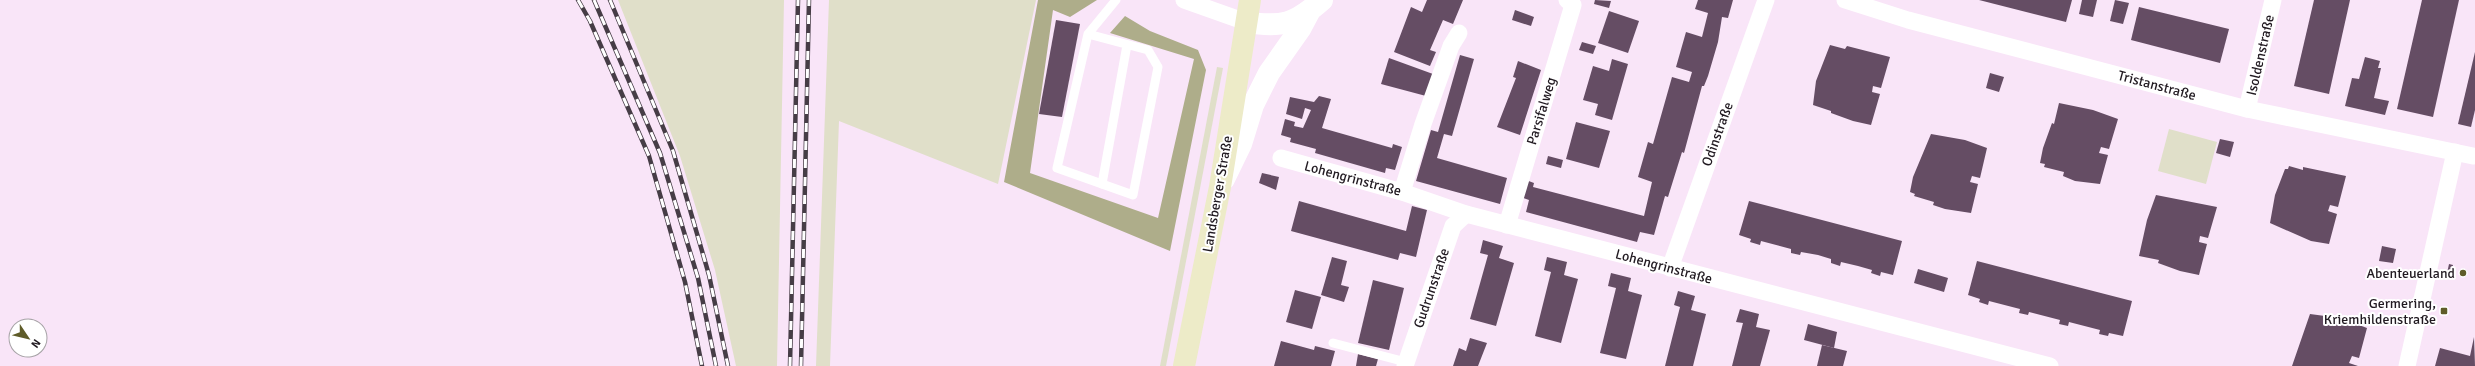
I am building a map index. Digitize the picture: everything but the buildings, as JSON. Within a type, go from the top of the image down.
[{"type":"main road","name":"Landsberger Straße","points":[[1184,366],[1220,187],[1250,0]]},
{"type":"street","points":[[1184,0],[1246,22],[1278,26],[1295,21],[1316,6]]},
{"type":"street","name":"Parsifalweg","points":[[1507,224],[1573,5],[1566,0]]},
{"type":"street","name":"Odinstraße","points":[[1670,268],[1766,0]]},
{"type":"street","name":"Tristanstraße","points":[[1845,0],[1908,20],[2247,109],[2456,152],[2474,150]]},
{"type":"street","name":"Isoldenstraße","points":[[2247,109],[2273,0]]},
{"type":"street","points":[[1220,187],[1241,144],[1253,105],[1269,73],[1316,6]]},
{"type":"street","points":[[1402,192],[1423,124],[1451,46],[1459,33]]},
{"type":"street","points":[[2406,366],[2456,152]]},
{"type":"street","name":"Lohengrinstraße","points":[[1281,158],[1402,192],[1466,214],[2050,366]]},
{"type":"street","name":"Gudrunstraße","points":[[1405,364],[1453,226],[1466,214]]},
{"type":"lane","points":[[1088,34],[1148,50],[1158,66],[1133,195],[1057,168],[1088,34],[1116,0]]},
{"type":"lane","points":[[1102,184],[1127,45]]},
{"type":"lane","points":[[1333,343],[1405,364]]},
{"type":"green space","points":[[618,0],[784,0],[777,366],[736,366],[715,270],[680,156]]},
{"type":"green space","points":[[829,0],[1036,0],[998,184],[839,121],[830,366],[816,366]]},
{"type":"green space","points":[[1038,0],[1097,0],[1070,17],[1053,10],[1030,173],[1158,218],[1194,59],[1110,33],[1125,16],[1150,31],[1198,50],[1206,70],[1170,251],[1004,182]]},
{"type":"green space","points":[[1217,67],[1223,68],[1166,366],[1160,366]]},
{"type":"green space","points":[[2169,129],[2217,142],[2206,184],[2158,171]]},
{"type":"railway","points":[[578,0],[590,21],[649,156],[685,282],[702,366]]},
{"type":"railway","points":[[594,0],[660,153],[698,278],[716,366]]},
{"type":"railway","points":[[610,0],[673,151],[709,275],[728,366]]},
{"type":"railway","points":[[790,366],[798,0]]},
{"type":"railway","points":[[801,366],[809,0]]},
{"type":"place","name":"Abenteuerland","points":[[2463,273]]},
{"type":"place","name":"Germering, Kriemhildenstraße","points":[[2444,311]]}]
